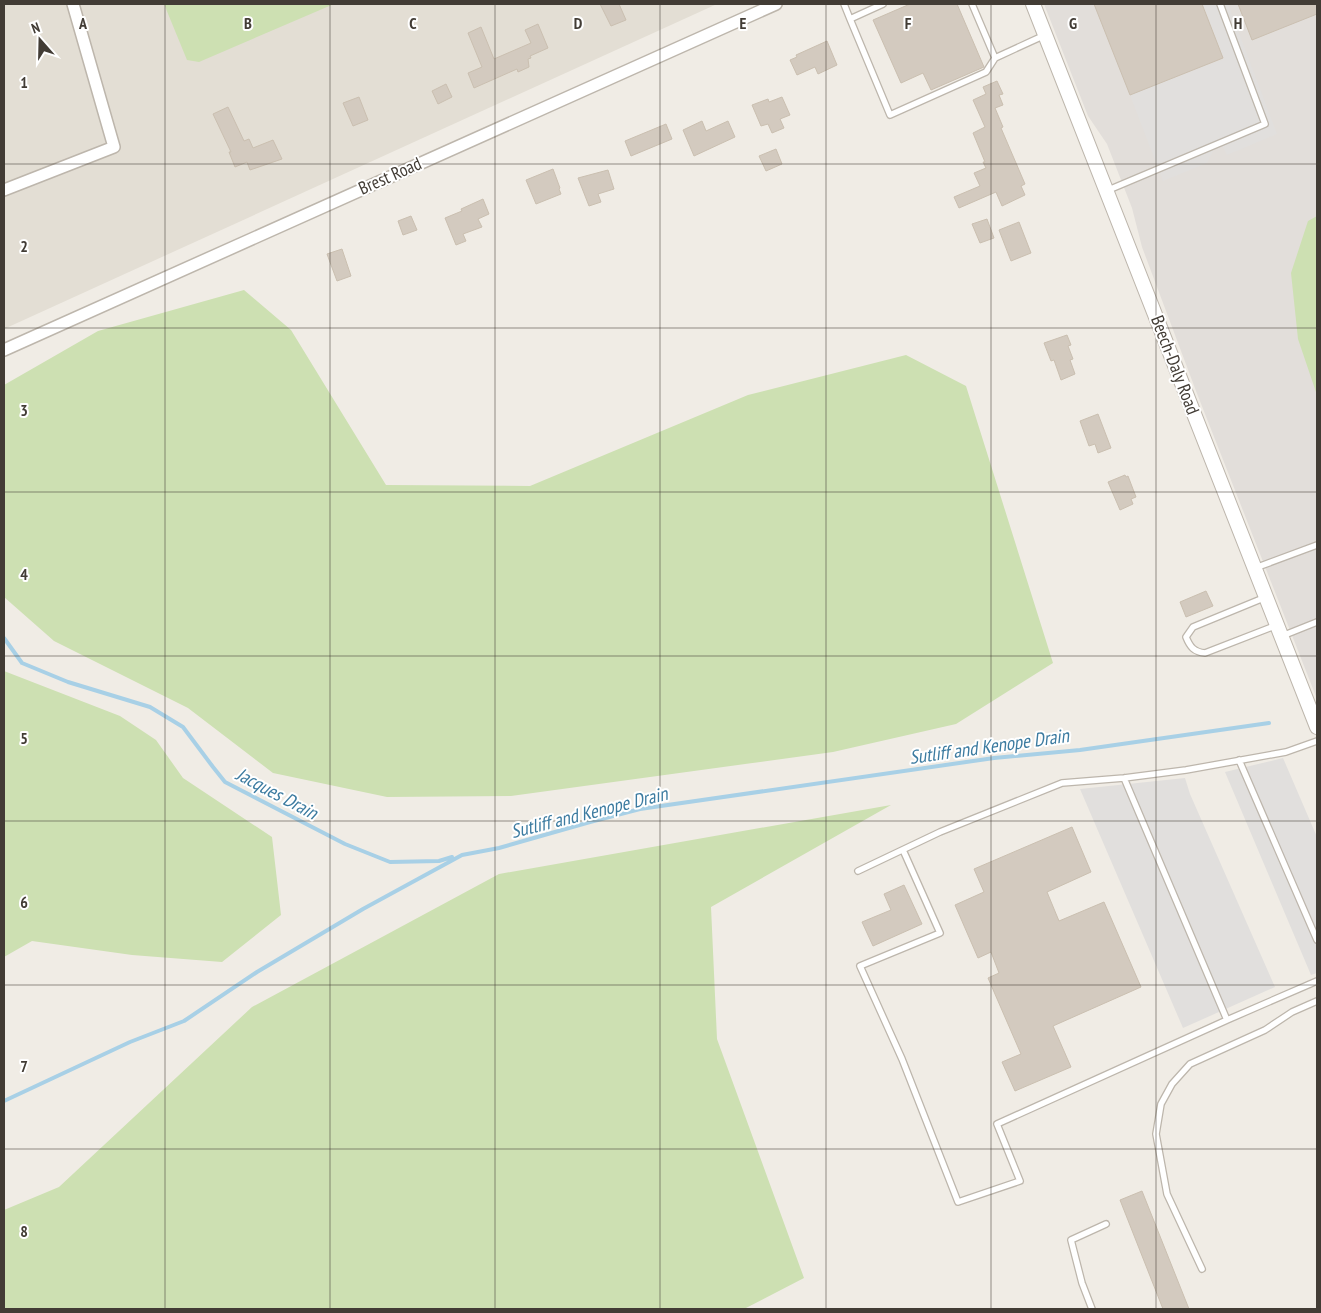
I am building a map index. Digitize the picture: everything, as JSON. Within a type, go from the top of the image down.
[{"type":"street","points":[[4,190],[114,147],[73,4]]},
{"type":"street","name":"Brest Road","points":[[4,350],[776,4]]},
{"type":"street","name":"Beech-Daly Road","points":[[1033,4],[1317,727]]},
{"type":"lane","points":[[844,4],[890,115],[986,72],[995,58],[1045,35]]},
{"type":"lane","points":[[850,19],[883,4]]},
{"type":"lane","points":[[972,4],[995,58]]},
{"type":"lane","points":[[1106,191],[1265,124],[1220,4]]},
{"type":"lane","points":[[1255,568],[1317,545]]},
{"type":"lane","points":[[1266,598],[1193,627],[1186,637],[1189,646],[1198,652],[1204,652],[1317,622]]},
{"type":"lane","points":[[858,872],[940,832],[1062,783],[1124,778],[1239,760],[1286,752],[1317,741]]},
{"type":"lane","points":[[1239,760],[1317,940]]},
{"type":"lane","points":[[1124,778],[1227,1020]]},
{"type":"lane","points":[[903,850],[940,933],[860,966],[902,1059],[958,1202],[1020,1181],[997,1124],[1317,981]]},
{"type":"lane","points":[[1202,1269],[1167,1194],[1156,1134],[1161,1104],[1172,1084],[1190,1064],[1265,1030],[1292,1012],[1317,1001]]},
{"type":"lane","points":[[1092,1309],[1082,1283],[1071,1240],[1106,1224]]},
{"type":"shaded area","points":[[4,4],[717,4],[4,329]]},
{"type":"shaded area","points":[[1044,4],[1317,4],[1317,699],[1196,391],[1142,247],[1132,208],[1107,144],[1088,116]]},
{"type":"shaded area","points":[[1203,4],[1228,4],[1277,134],[1227,155],[1223,147],[1219,145],[1215,147],[1207,163],[1163,181],[1130,95],[1224,59]]},
{"type":"shaded area","points":[[1283,758],[1317,837],[1317,973],[1311,975],[1225,772]]},
{"type":"shaded area","points":[[1185,778],[1190,794],[1275,987],[1183,1028],[1080,789]]},
{"type":"green space","points":[[164,4],[334,4],[199,62],[187,60]]},
{"type":"green space","points":[[1317,216],[1317,395],[1298,339],[1291,273],[1308,221]]},
{"type":"green space","points":[[244,290],[291,330],[386,485],[530,486],[748,395],[906,355],[966,386],[1053,663],[956,724],[833,752],[511,796],[387,797],[273,773],[188,708],[54,641],[4,597],[4,385],[98,331]]},
{"type":"green space","points":[[4,671],[120,716],[156,740],[183,778],[272,837],[281,915],[222,962],[132,955],[32,941],[4,957]]},
{"type":"green space","points":[[891,805],[711,907],[717,1039],[804,1278],[744,1309],[4,1309],[4,1210],[59,1187],[252,1007],[499,874]]},
{"type":"building","points":[[600,4],[619,4],[626,20],[611,26]]},
{"type":"building","points":[[910,4],[957,4],[984,67],[931,90],[923,73],[901,83],[873,20]]},
{"type":"building","points":[[1094,4],[1202,4],[1223,58],[1130,95]]},
{"type":"building","points":[[1238,4],[1317,4],[1317,14],[1252,40]]},
{"type":"building","points":[[538,24],[548,48],[530,56],[531,58],[528,59],[529,67],[518,72],[517,69],[474,88],[468,73],[482,67],[468,33],[481,27],[494,59],[531,43],[525,30]]},
{"type":"building","points":[[827,41],[837,65],[818,74],[815,67],[797,75],[790,60],[797,57],[796,55]]},
{"type":"building","points":[[997,81],[1003,94],[999,95],[1003,105],[995,108],[1003,127],[1001,128],[1025,184],[1021,186],[1025,195],[1002,206],[996,192],[959,208],[954,197],[980,186],[974,173],[986,168],[973,133],[985,127],[973,100],[986,94],[983,87]]},
{"type":"building","points":[[446,84],[452,97],[438,104],[432,91]]},
{"type":"building","points":[[359,97],[368,120],[353,126],[343,103]]},
{"type":"building","points":[[782,97],[790,115],[780,119],[784,128],[772,133],[768,124],[761,126],[752,105],[768,99],[769,102]]},
{"type":"building","points":[[228,107],[244,141],[249,139],[253,148],[273,140],[282,159],[250,170],[247,162],[235,167],[229,152],[231,152],[213,114]]},
{"type":"building","points":[[702,121],[706,131],[728,121],[735,137],[694,156],[683,130]]},
{"type":"building","points":[[666,124],[672,139],[631,156],[625,141]]},
{"type":"building","points":[[776,149],[782,164],[766,171],[759,156]]},
{"type":"building","points":[[553,169],[561,194],[536,204],[526,180]]},
{"type":"building","points":[[608,170],[614,189],[598,194],[601,202],[589,206],[578,178]]},
{"type":"building","points":[[483,199],[489,214],[478,219],[482,227],[463,234],[466,241],[456,245],[445,218]]},
{"type":"building","points":[[411,216],[417,230],[403,235],[398,221]]},
{"type":"building","points":[[987,219],[994,238],[980,243],[972,224]]},
{"type":"building","points":[[1019,222],[1031,253],[1011,261],[999,230]]},
{"type":"building","points":[[342,249],[351,276],[337,281],[327,254]]},
{"type":"building","points":[[1067,335],[1071,345],[1068,346],[1073,359],[1070,360],[1075,374],[1061,380],[1054,360],[1051,361],[1044,343]]},
{"type":"building","points":[[1098,414],[1111,448],[1098,453],[1095,444],[1089,446],[1080,421]]},
{"type":"building","points":[[1125,475],[1126,477],[1128,476],[1136,497],[1131,499],[1133,504],[1120,510],[1108,482]]},
{"type":"building","points":[[1206,591],[1213,606],[1186,617],[1180,602]]},
{"type":"building","points":[[1072,827],[1091,872],[1047,892],[1059,921],[1104,902],[1141,987],[1053,1026],[1071,1067],[1015,1091],[1002,1062],[1021,1054],[988,978],[999,973],[991,952],[978,958],[955,905],[984,892],[974,869]]},
{"type":"building","points":[[904,885],[922,924],[873,946],[862,922],[891,910],[884,894]]},
{"type":"building","points":[[1142,1191],[1189,1309],[1163,1309],[1120,1200]]},
{"type":"waterway","name":"Jacques Drain","points":[[4,638],[22,663],[68,682],[150,707],[183,727],[225,782],[345,844],[390,862],[439,861],[452,857]]},
{"type":"waterway","name":"Sutliff and Kenope Drain","points":[[4,1101],[130,1042],[184,1021],[257,972],[363,909],[462,855],[499,848],[640,809],[994,758],[1080,750],[1269,723]]}]
